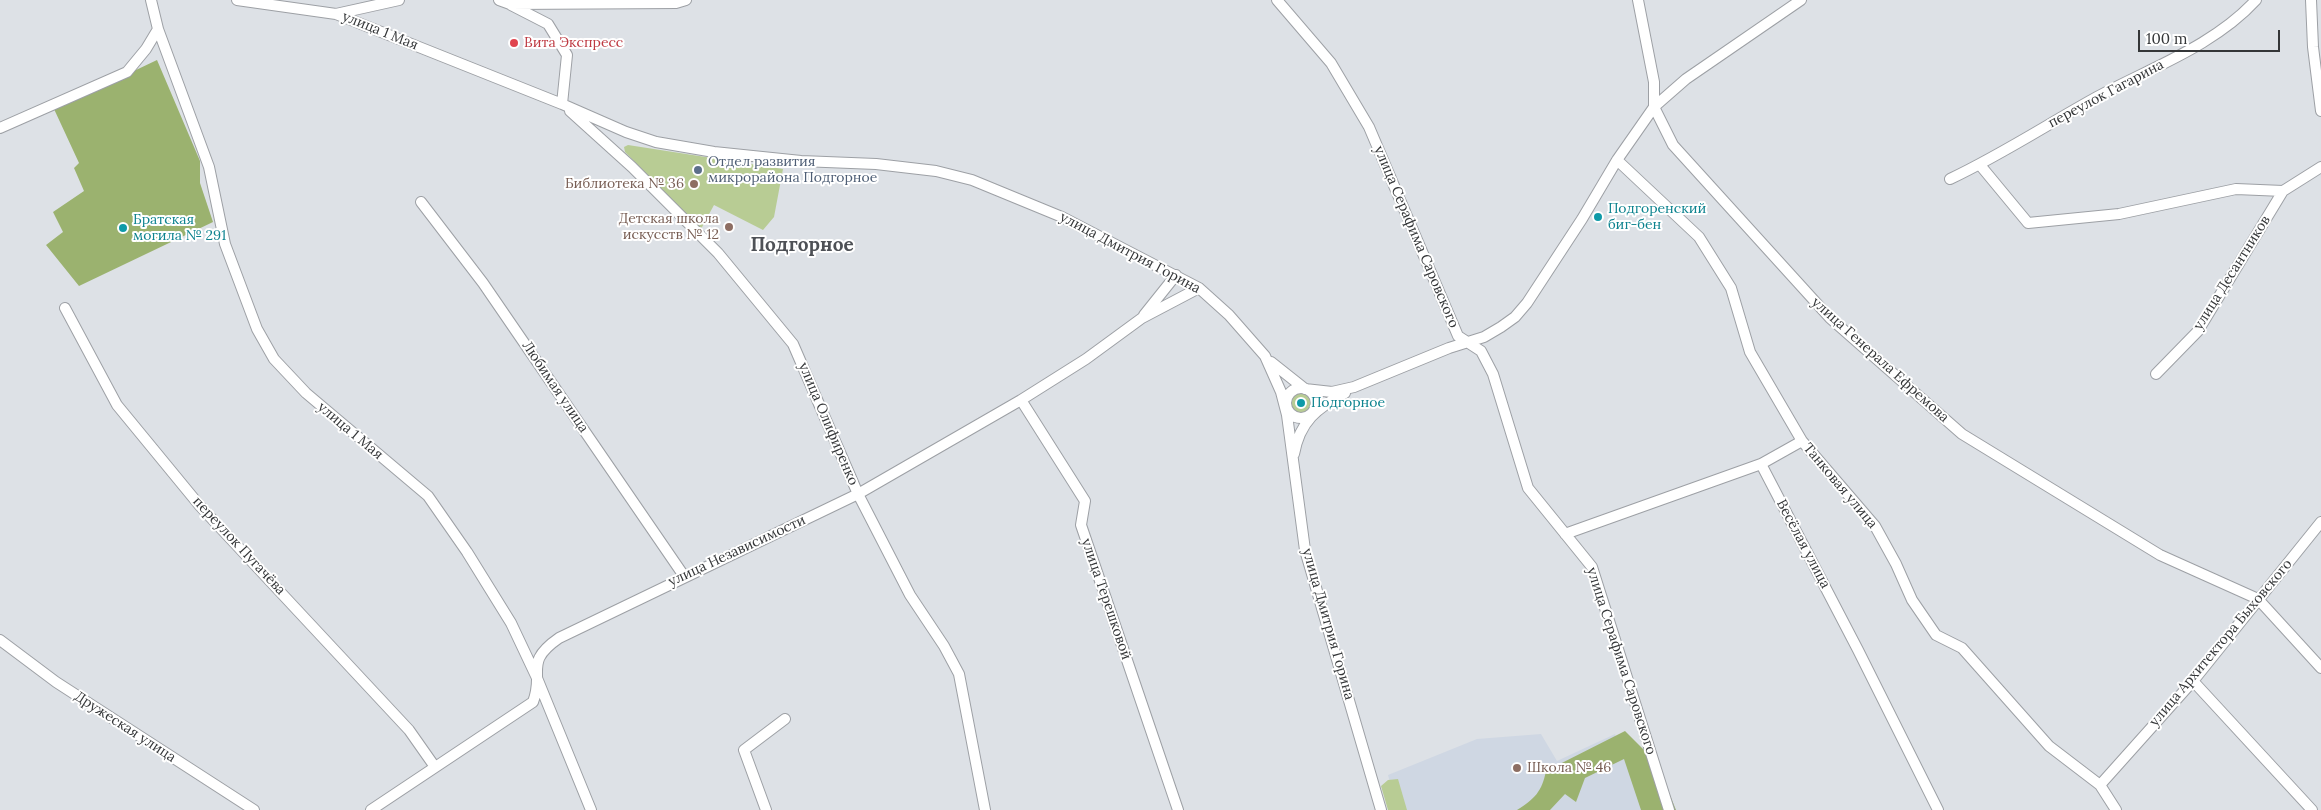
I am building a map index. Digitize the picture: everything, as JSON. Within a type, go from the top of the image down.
[{"type":"street","name":"улица 1 Мая","points":[[152,0],[158,29],[209,167],[225,244],[256,329],[274,359],[306,393],[428,496],[467,552],[511,623],[537,678],[591,810]]},
{"type":"street","name":"улица 1 Мая","points":[[237,0],[336,14],[562,104],[626,132],[656,142]]},
{"type":"street","points":[[336,14],[400,0]]},
{"type":"street","points":[[499,0],[508,2],[676,3],[686,0]]},
{"type":"street","name":"улица Серафима Саровского","points":[[1277,0],[1331,63],[1369,127],[1458,336],[1481,351],[1493,374],[1528,488],[1592,567],[1670,810]]},
{"type":"street","name":"улица Генерала Ефремова","points":[[1638,0],[1654,82],[1654,107],[1673,145],[1830,318],[1962,434],[2160,555],[2258,598]]},
{"type":"street","points":[[1354,388],[1332,392],[1300,388],[1291,392],[1286,400],[1286,405],[1294,417],[1304,418],[1354,388],[1484,337],[1515,317],[1527,303],[1582,219],[1617,160],[1654,107],[1686,80],[1801,0]]},
{"type":"street","name":"переулок Гагарина","points":[[1950,179],[1980,165],[2098,97],[2195,47],[2246,11],[2256,0]]},
{"type":"street","points":[[2310,0],[2317,47],[2321,111]]},
{"type":"street","points":[[508,2],[548,24],[567,55],[562,104]]},
{"type":"street","points":[[0,128],[127,72],[146,49],[158,29]]},
{"type":"street","name":"улица Олифиренко","points":[[562,104],[632,167],[718,253],[793,344],[858,494],[910,595],[960,674],[985,810]]},
{"type":"street","name":"улица Дмитрия Горина","points":[[656,142],[714,152],[792,160],[876,164],[936,171],[972,180],[1062,216],[1176,275],[1199,288],[1229,315],[1265,356],[1286,405],[1305,550],[1381,810]]},
{"type":"street","name":"Танковая улица","points":[[1617,160],[1699,238],[1732,288],[1750,352],[1802,440],[1875,526],[1896,564],[1912,600],[1936,634],[1962,648],[2048,746],[2100,785],[2116,810]]},
{"type":"street","points":[[1980,165],[2028,224],[2119,214],[2236,190],[2283,191],[2321,167]]},
{"type":"street","name":"улица Десантников","points":[[2156,374],[2198,331],[2283,191]]},
{"type":"street","name":"Любимая улица","points":[[421,202],[483,283],[684,576]]},
{"type":"street","points":[[1142,318],[1176,275]]},
{"type":"street","points":[[1142,318],[1199,288]]},
{"type":"street","name":"переулок Пугачёва","points":[[66,308],[117,405],[200,506],[409,730],[435,767]]},
{"type":"street","name":"улица Независимости","points":[[371,810],[533,702],[537,692],[536,667],[538,657],[546,646],[574,630],[684,576],[858,494],[1021,400],[1086,359],[1142,318]]},
{"type":"street","points":[[1265,356],[1290,379],[1306,389],[1315,399],[1315,409],[1300,436],[1293,463]]},
{"type":"street","name":"улица Терешковой","points":[[1021,400],[1085,501],[1081,525],[1178,810]]},
{"type":"street","points":[[1565,534],[1761,464],[1802,440]]},
{"type":"street","name":"Весёлая улица","points":[[1761,464],[1858,650],[1938,810]]},
{"type":"street","name":"улица Архитектора Быховского","points":[[2100,785],[2194,681],[2258,598],[2321,522]]},
{"type":"street","points":[[2258,598],[2321,668]]},
{"type":"street","name":"Дружеская улица","points":[[0,640],[56,682],[254,810]]},
{"type":"street","points":[[2194,681],[2312,810]]},
{"type":"street","points":[[766,810],[744,750],[785,719]]},
{"type":"shaded area","name":"Школа № 46","points":[[1541,734],[1557,761],[1615,734],[1644,810],[1397,810],[1388,775],[1477,739]]},
{"type":"green space","points":[[157,60],[200,161],[200,183],[213,222],[79,286],[46,245],[63,232],[53,212],[84,191],[74,168],[79,163],[54,109]]},
{"type":"green space","points":[[628,145],[783,169],[774,217],[763,230],[714,205],[701,229],[625,152],[624,147]]},
{"type":"green space","points":[[1301,392],[1309,395],[1312,403],[1309,411],[1301,414],[1293,411],[1290,403],[1293,395]]},
{"type":"green space","points":[[1625,731],[1657,763],[1676,810],[1641,810],[1624,759],[1585,778],[1576,802],[1565,794],[1550,810],[1517,810],[1537,794],[1546,771]]},
{"type":"green space","points":[[1398,779],[1407,810],[1388,810],[1381,786],[1388,780]]},
{"type":"place","name":"Вита Экспресс","points":[[514,43]]},
{"type":"place","name":"Отдел развития микрорайона Подгорное","points":[[698,170]]},
{"type":"place","name":"Библиотека № 36","points":[[694,184]]},
{"type":"place","name":"Подгоренский биг-бен","points":[[1598,217]]},
{"type":"place","name":"Детская школа искусств № 12","points":[[729,227]]},
{"type":"place","name":"Братская могила № 291","points":[[123,228]]},
{"type":"place","name":"Подгорное","points":[[1301,403]]},
{"type":"place","name":"Школа № 46","points":[[1517,768]]},
{"type":"district","name":"Подгорное","points":[[802,246]]}]
